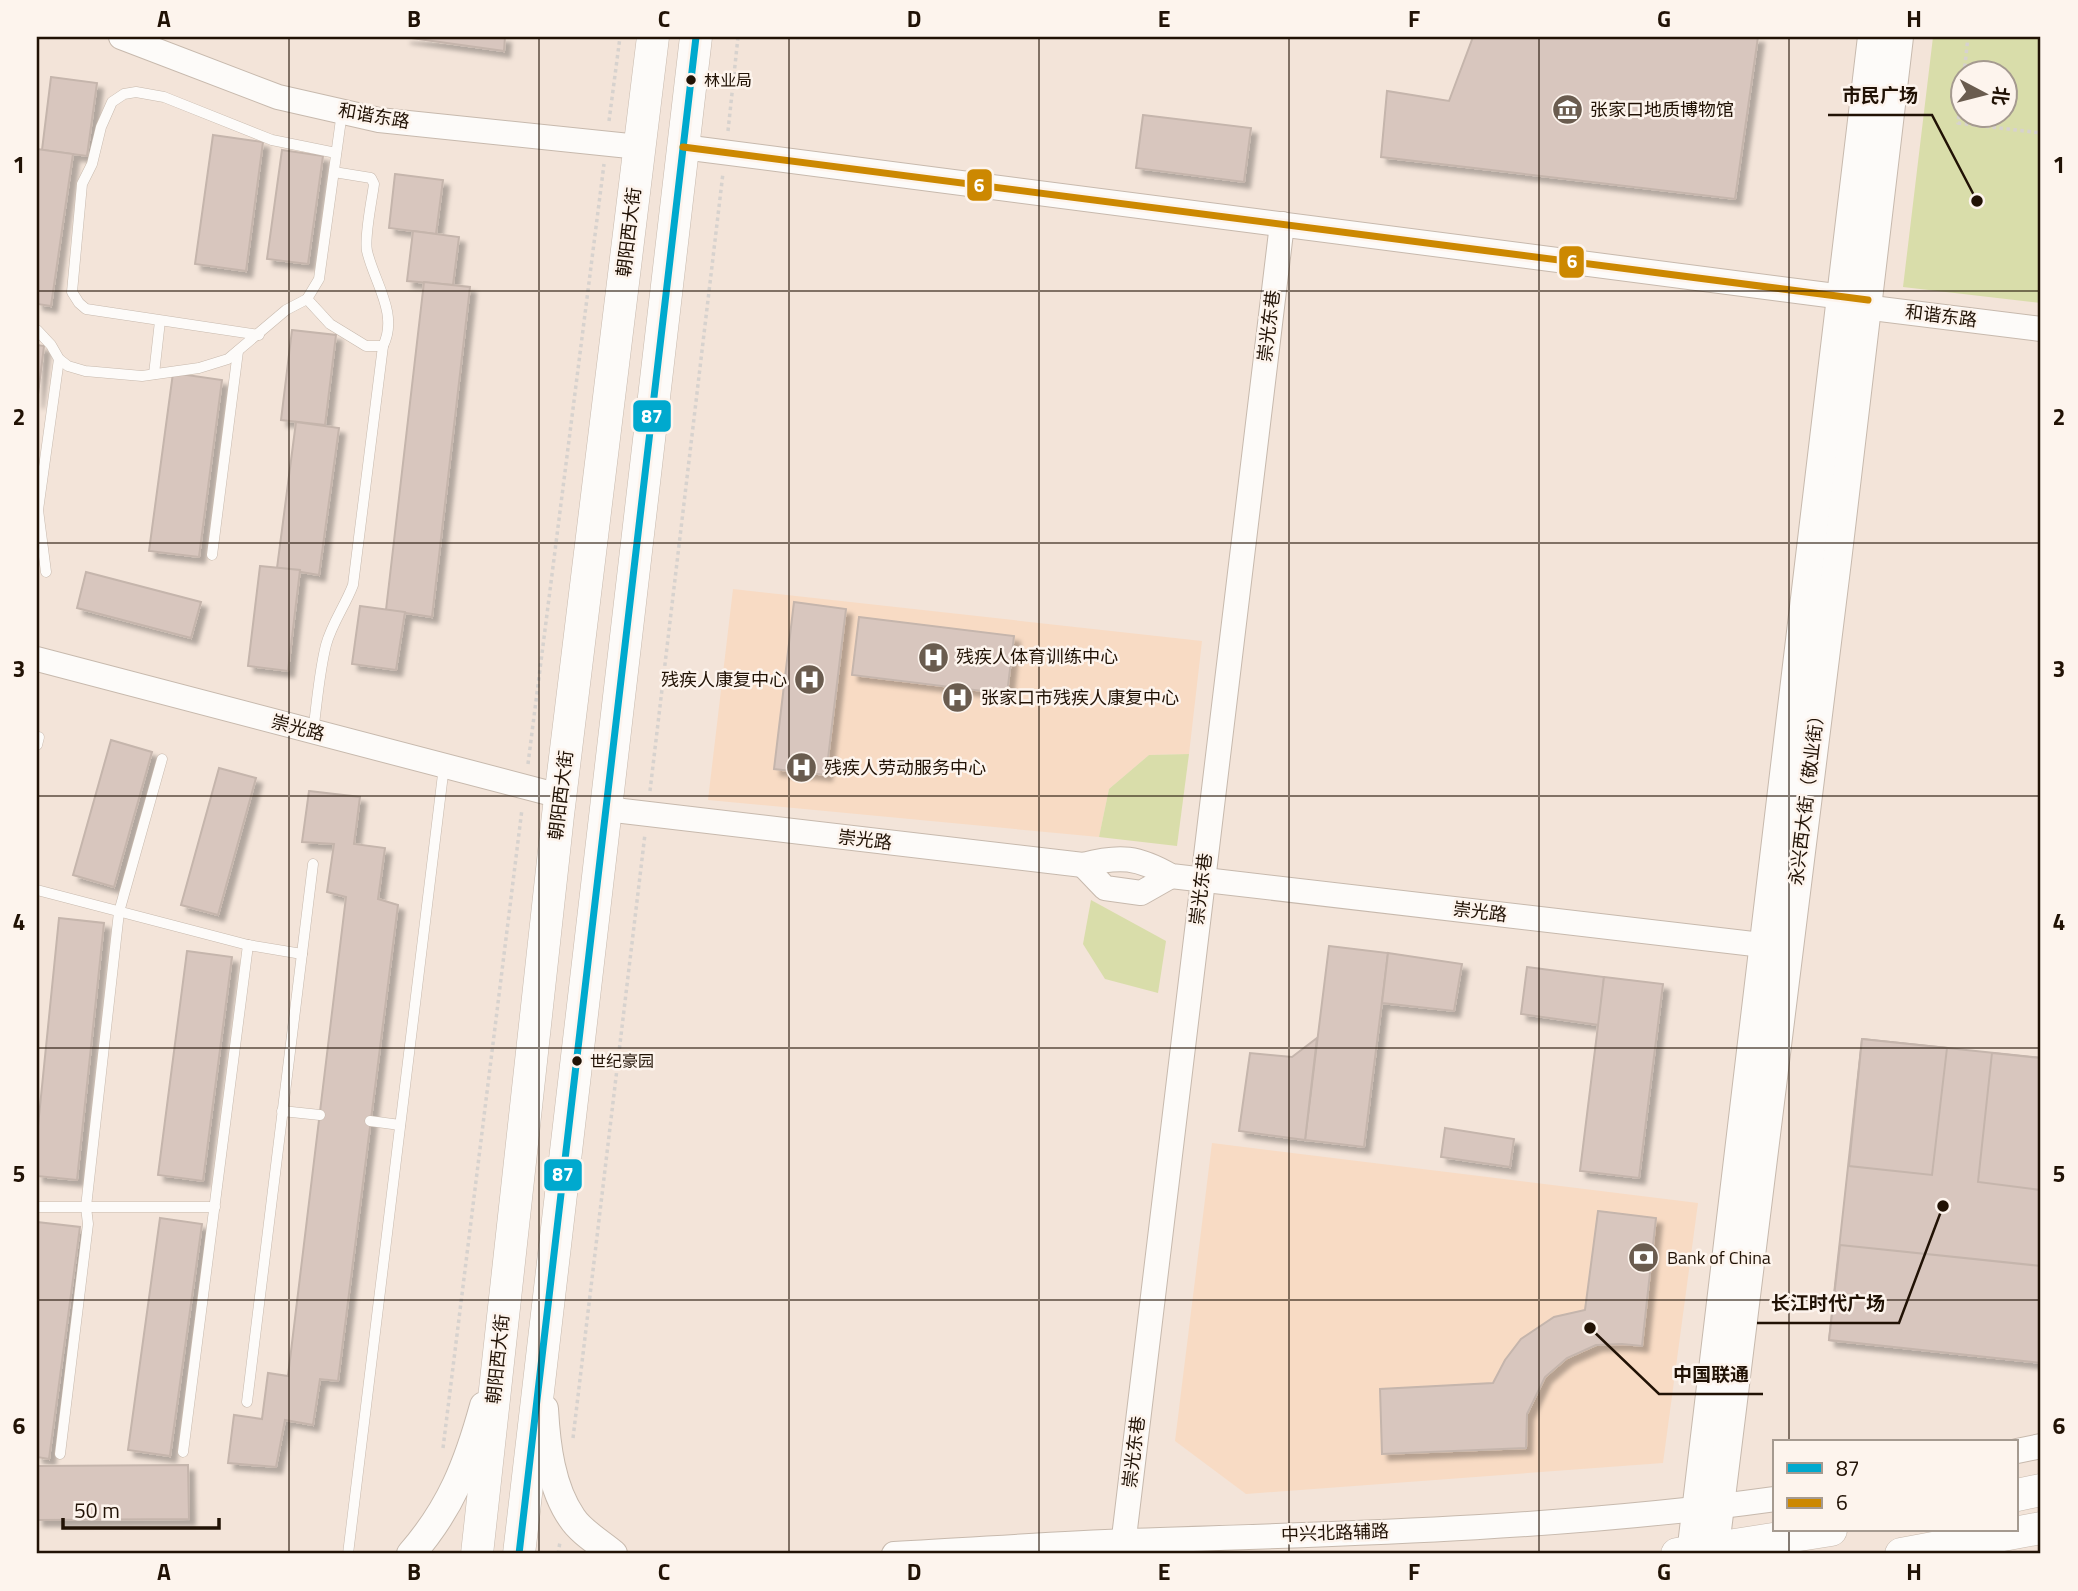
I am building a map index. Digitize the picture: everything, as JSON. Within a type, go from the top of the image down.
[{"type":"main road","name":"朝阳西大街","points":[[477,1554],[560,796],[653,37]]},
{"type":"main road","points":[[519,1554],[696,37]]},
{"type":"main road","name":"永兴西大街（敬业街）","points":[[1855,299],[1872,37]]},
{"type":"main road","name":"永兴西大街（敬业街）","points":[[1697,1553],[1708,1508],[1855,299],[1899,37]]},
{"type":"main road","points":[[411,1554],[433,1528],[455,1490],[476,1434],[499,1353]]},
{"type":"main road","points":[[541,1364],[548,1452],[560,1493],[573,1520],[605,1548]]},
{"type":"main road","points":[[2018,1495],[2041,1490]]},
{"type":"main road","points":[[1901,1554],[2041,1528]]},
{"type":"main road","points":[[1697,1553],[1819,1532]]},
{"type":"street","name":"和谐东路","points":[[121,37],[278,97],[379,120],[639,147]]},
{"type":"street","name":"和谐东路","points":[[683,147],[1855,299],[2041,329]]},
{"type":"street","name":"崇光东巷","points":[[1122,1548],[1282,224]]},
{"type":"street","name":"和谐东路","points":[[1855,299],[2041,315]]},
{"type":"street","name":"崇光路","points":[[37,659],[560,796]]},
{"type":"street","name":"崇光路","points":[[606,809],[1083,865],[1110,858],[1147,863],[1171,876],[1775,947]]},
{"type":"street","points":[[2018,1451],[2041,1446]]},
{"type":"street","name":"中兴北路辅路","points":[[894,1554],[1122,1548],[1516,1526],[1773,1499]]},
{"type":"street","points":[[605,1548],[628,1554]]},
{"type":"lane","points":[[259,335],[86,309],[79,303],[72,292],[82,184],[92,164],[101,127],[112,102],[124,94],[136,92],[164,97],[272,140],[336,153]]},
{"type":"lane","points":[[37,330],[51,345],[58,359],[68,366],[85,370],[142,376],[199,368],[228,359],[286,310],[307,299],[319,279],[342,112]]},
{"type":"lane","points":[[313,732],[326,645],[352,585],[383,346],[389,334],[388,312],[366,248],[374,184],[371,178],[334,172]]},
{"type":"lane","points":[[307,299],[331,324],[366,346],[383,346]]},
{"type":"lane","points":[[154,374],[160,321]]},
{"type":"lane","points":[[212,555],[238,351]]},
{"type":"lane","points":[[46,572],[38,510],[58,359]]},
{"type":"lane","points":[[60,1454],[88,1224],[86,1207],[120,912],[162,759]]},
{"type":"lane","points":[[348,1554],[444,766]]},
{"type":"lane","points":[[247,1402],[313,864]]},
{"type":"lane","points":[[37,890],[248,945],[302,954]]},
{"type":"lane","points":[[183,1452],[248,945]]},
{"type":"lane","points":[[282,1111],[320,1115]]},
{"type":"lane","points":[[370,1121],[400,1125]]},
{"type":"lane","points":[[37,1207],[215,1207]]},
{"type":"path","points":[[1966,60],[1968,37]]},
{"type":"path","points":[[2018,130],[2041,132]]},
{"type":"shaded area","name":"张家口市残疾人康复中心","points":[[733,589],[1202,641],[1189,754],[1149,755],[1109,789],[1099,837],[708,800]]},
{"type":"shaded area","points":[[1212,1143],[1698,1203],[1663,1463],[1246,1494],[1175,1441]]},
{"type":"green space","points":[[1933,37],[2041,37],[2041,303],[1903,287]]},
{"type":"green space","points":[[1189,754],[1177,846],[1099,837],[1109,789],[1149,755]]},
{"type":"green space","points":[[1091,900],[1166,941],[1158,993],[1105,979],[1083,944]]},
{"type":"building","points":[[404,37],[505,37],[504,51]]},
{"type":"building","name":"张家口地质博物馆","points":[[1473,37],[1758,37],[1735,199],[1381,157],[1387,91],[1449,101]]},
{"type":"building","points":[[51,77],[97,83],[87,156],[42,150]]},
{"type":"building","points":[[1143,115],[1251,128],[1244,182],[1136,168]]},
{"type":"building","points":[[213,135],[263,142],[246,271],[195,264]]},
{"type":"building","points":[[37,149],[73,154],[51,306],[37,304]]},
{"type":"building","points":[[282,150],[323,156],[308,264],[267,259]]},
{"type":"building","points":[[395,174],[443,180],[436,234],[389,228]]},
{"type":"building","points":[[413,231],[459,237],[453,285],[407,281]]},
{"type":"building","points":[[424,282],[470,287],[432,617],[386,610]]},
{"type":"building","points":[[292,330],[336,335],[325,425],[281,420]]},
{"type":"building","points":[[37,345],[44,346],[37,403]]},
{"type":"building","points":[[173,373],[222,380],[199,557],[149,551]]},
{"type":"building","points":[[296,422],[339,428],[319,575],[277,568]]},
{"type":"building","points":[[260,566],[300,570],[288,671],[248,666]]},
{"type":"building","points":[[86,572],[201,602],[191,638],[77,608]]},
{"type":"building","points":[[794,602],[846,609],[826,775],[774,769]]},
{"type":"building","points":[[360,606],[405,612],[396,670],[352,664]]},
{"type":"building","points":[[859,617],[1014,636],[1007,694],[852,675]]},
{"type":"building","points":[[111,740],[152,752],[114,887],[73,875]]},
{"type":"building","points":[[219,768],[256,778],[218,915],[181,905]]},
{"type":"building","points":[[309,791],[360,797],[354,844],[385,848],[378,899],[398,905],[338,1381],[320,1379],[313,1425],[285,1420],[276,1467],[228,1463],[234,1415],[262,1419],[268,1373],[288,1376],[346,897],[327,892],[334,844],[302,842]]},
{"type":"building","points":[[59,918],[104,923],[77,1180],[37,1176],[37,1136]]},
{"type":"building","points":[[1329,946],[1388,953],[1364,1147],[1305,1140]]},
{"type":"building","points":[[187,951],[232,957],[203,1181],[158,1175]]},
{"type":"building","points":[[1388,953],[1462,964],[1454,1011],[1382,1003]]},
{"type":"building","points":[[1527,967],[1604,977],[1599,1025],[1521,1014]]},
{"type":"building","points":[[1604,977],[1663,984],[1639,1178],[1580,1171]]},
{"type":"building","points":[[1317,1038],[1305,1140],[1239,1131],[1250,1053],[1292,1057]]},
{"type":"building","points":[[1862,1039],[2041,1058],[2041,1363],[1829,1340]]},
{"type":"building","points":[[1862,1039],[1947,1048],[1932,1175],[1849,1166]]},
{"type":"building","points":[[1992,1053],[2041,1058],[2041,1190],[1978,1182]]},
{"type":"building","points":[[1445,1128],[1514,1139],[1510,1167],[1441,1157]]},
{"type":"building","points":[[1598,1211],[1656,1218],[1642,1346],[1596,1345],[1567,1358],[1545,1377],[1527,1414],[1526,1448],[1382,1454],[1380,1389],[1493,1383],[1505,1360],[1521,1339],[1554,1317],[1585,1310]]},
{"type":"building","points":[[160,1218],[202,1224],[170,1456],[128,1450]]},
{"type":"building","points":[[37,1222],[80,1227],[49,1459],[37,1457]]},
{"type":"building","points":[[1840,1245],[2041,1266],[2041,1363],[1829,1340]]},
{"type":"building","points":[[188,1465],[189,1519],[37,1520],[37,1466]]},
{"type":"transit line","name":"87","points":[[519,1554],[696,37]]},
{"type":"transit line","name":"6","points":[[683,147],[1868,300]]},
{"type":"place","name":"林业局","points":[[691,80]]},
{"type":"place","name":"张家口地质博物馆","points":[[1567,110]]},
{"type":"place","name":"市民广场","points":[[1977,201]]},
{"type":"place","name":"残疾人体育训练中心","points":[[933,657]]},
{"type":"place","name":"残疾人康复中心","points":[[810,680]]},
{"type":"place","name":"张家口市残疾人康复中心","points":[[958,698]]},
{"type":"place","name":"残疾人劳动服务中心","points":[[801,768]]},
{"type":"place","name":"世纪豪园","points":[[577,1061]]},
{"type":"place","name":"长江时代广场","points":[[1943,1206]]},
{"type":"place","name":"Bank of China","points":[[1644,1258]]},
{"type":"place","name":"中国联通","points":[[1590,1328]]}]
